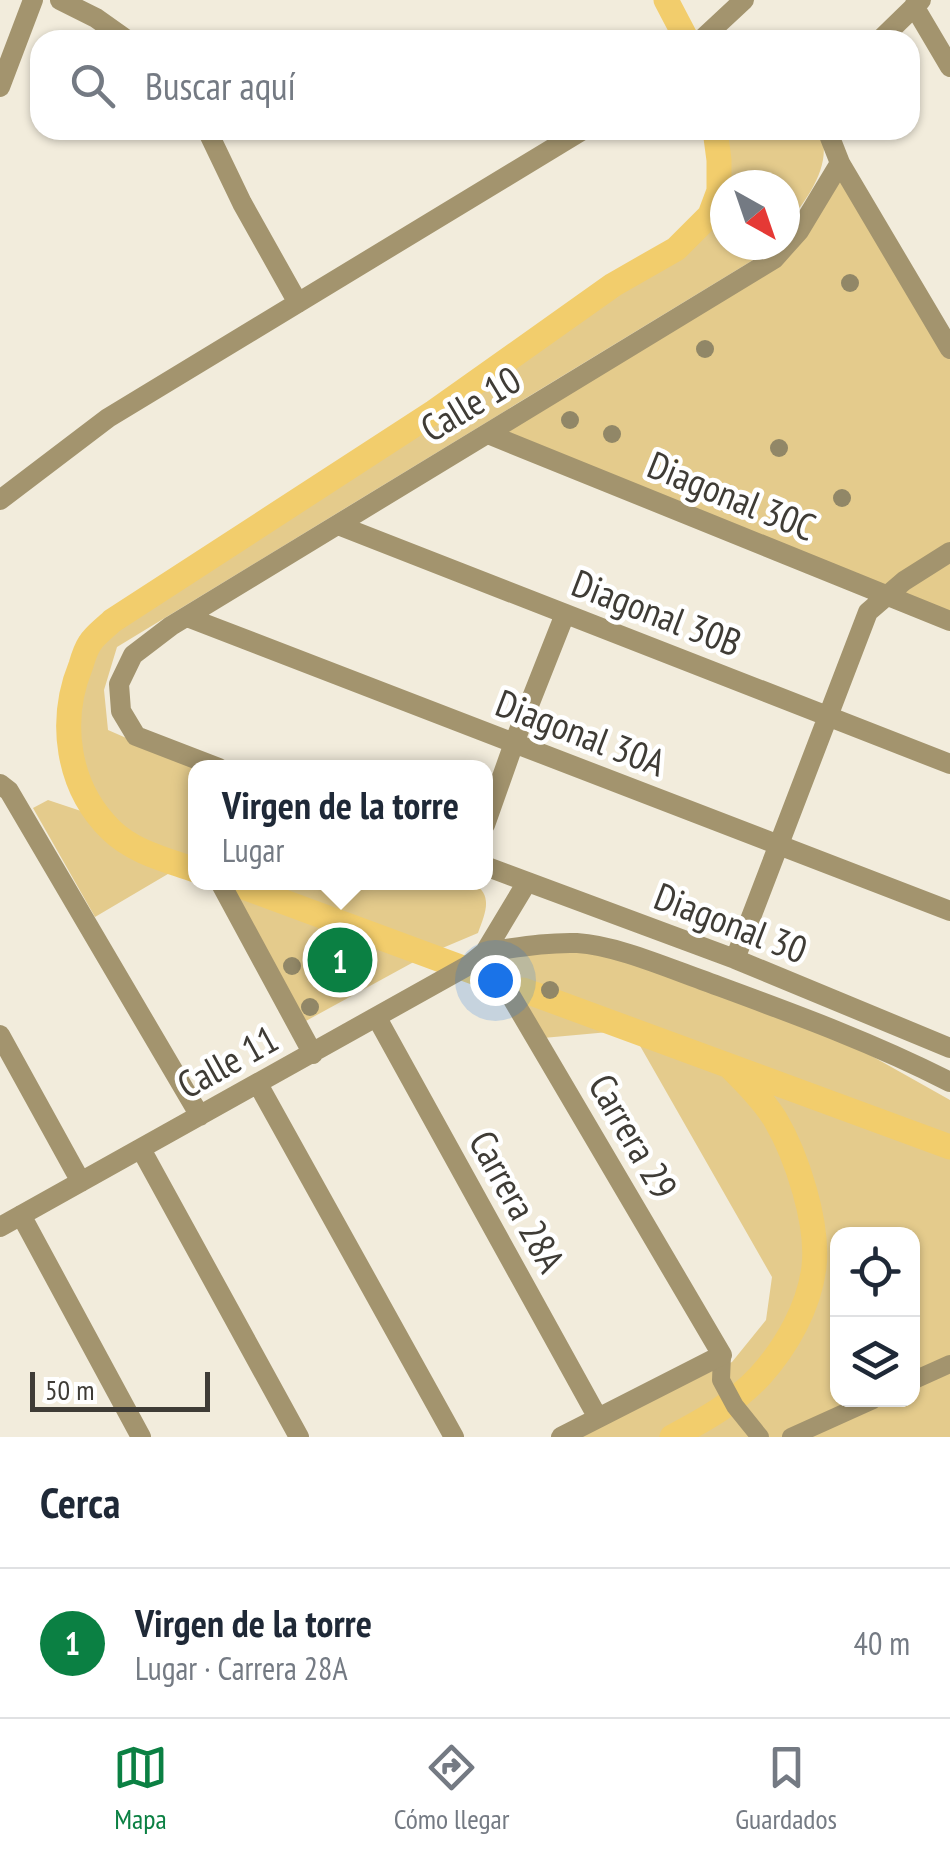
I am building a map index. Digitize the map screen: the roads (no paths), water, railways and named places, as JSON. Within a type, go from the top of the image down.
[{"type":"street","points":[[0,87],[33,0]]},
{"type":"street","points":[[60,0],[113,30]]},
{"type":"street","points":[[712,30],[744,0]]},
{"type":"street","points":[[890,30],[918,3],[950,67]]},
{"type":"street","points":[[212,140],[298,303]]},
{"type":"street","points":[[0,500],[108,418],[567,140]]},
{"type":"street","points":[[832,140],[840,162],[950,348]]},
{"type":"street","name":"Calle 10","points":[[198,760],[136,736],[122,711],[119,684],[133,655],[186,617],[774,260],[799,231],[840,162]]},
{"type":"street","name":"Diagonal 30C","points":[[488,434],[950,620]]},
{"type":"street","name":"Diagonal 30B","points":[[338,525],[950,764]]},
{"type":"street","points":[[735,959],[868,612],[904,581],[950,552]]},
{"type":"street","points":[[493,802],[564,614]]},
{"type":"street","name":"Diagonal 30A","points":[[186,617],[950,911]]},
{"type":"street","points":[[0,784],[9,791],[200,1116]]},
{"type":"street","name":"Diagonal 30","points":[[493,869],[735,959],[950,1048]]},
{"type":"street","points":[[477,959],[527,882]]},
{"type":"street","points":[[226,890],[313,1054]]},
{"type":"street","name":"Diagonal 30","points":[[477,959],[538,945],[580,943],[638,956],[831,1027],[950,1082]]},
{"type":"street","name":"Calle 11","points":[[0,1227],[477,959]]},
{"type":"street","name":"Carrera 29","points":[[477,959],[722,1355]]},
{"type":"street","name":"Carrera 28A","points":[[377,1018],[598,1418]]},
{"type":"street","points":[[0,1035],[81,1182]]},
{"type":"street","points":[[258,1084],[454,1437]]},
{"type":"street","points":[[141,1149],[299,1437]]},
{"type":"street","points":[[21,1215],[141,1437]]},
{"type":"street","points":[[561,1437],[722,1355],[721,1380],[760,1437]]},
{"type":"street","points":[[920,1377],[950,1364]]},
{"type":"street","points":[[791,1437],[857,1407]]},
{"type":"street","points":[[738,1410],[742,1437]]},
{"type":"waterway","points":[[666,0],[682,30]]},
{"type":"waterway","points":[[188,867],[120,838],[96,813],[76,774],[70,708],[90,643],[112,621],[434,412],[613,285],[676,249],[710,215],[719,191],[716,140]]},
{"type":"waterway","points":[[252,890],[490,978]]},
{"type":"waterway","points":[[523,990],[950,1147]]},
{"type":"waterway","points":[[672,1437],[730,1403],[770,1364],[802,1311],[814,1267],[810,1211],[791,1152],[770,1112],[730,1067]]},
{"type":"place","name":"Virgen de la torre","points":[[340,960]]}]
